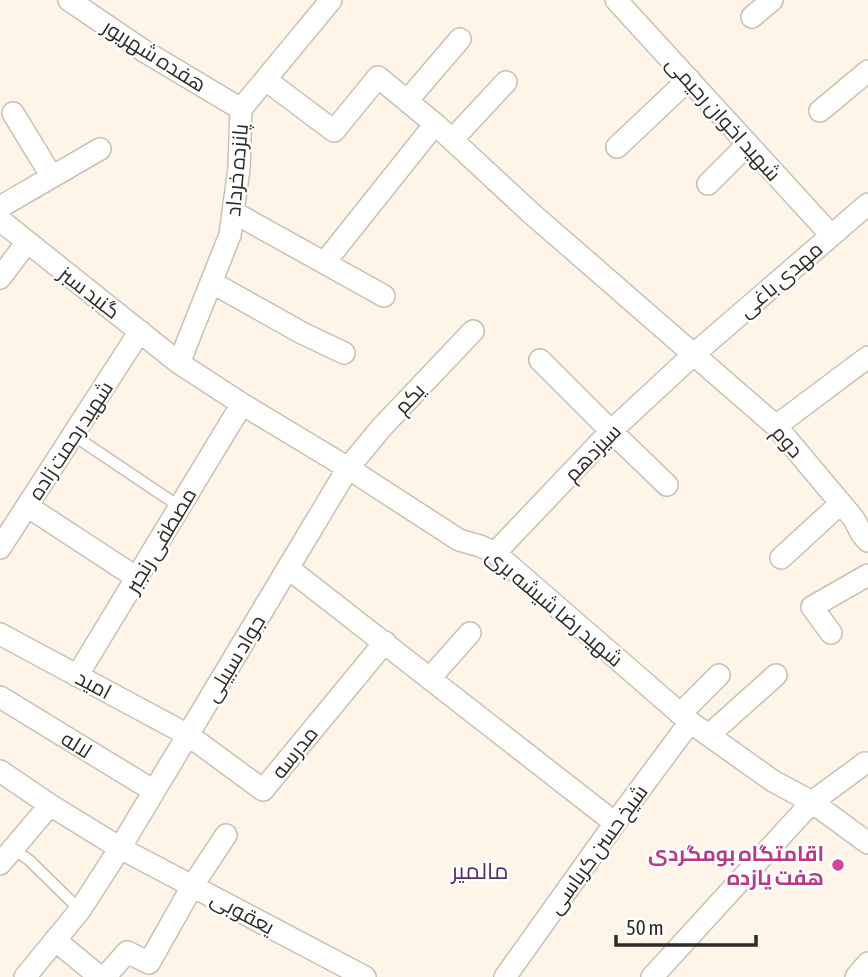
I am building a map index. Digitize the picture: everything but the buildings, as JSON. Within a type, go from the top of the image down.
[{"type":"street","name":"هفده شهریور","points":[[69,0],[144,51],[242,109]]},
{"type":"street","name":"پانزده خرداد","points":[[179,363],[230,235],[239,168],[242,109],[331,0]]},
{"type":"street","name":"شهید اخوان رحیمی","points":[[616,0],[831,236]]},
{"type":"street","points":[[752,17],[772,0]]},
{"type":"street","points":[[407,101],[460,38]]},
{"type":"street","points":[[820,111],[868,71]]},
{"type":"street","name":"دوم","points":[[266,79],[334,131],[378,77],[435,124],[531,213],[776,426],[854,510],[861,533],[868,541]]},
{"type":"street","points":[[617,147],[689,79]]},
{"type":"street","points":[[453,140],[506,82]]},
{"type":"street","points":[[13,113],[52,177]]},
{"type":"street","points":[[325,262],[435,124]]},
{"type":"street","points":[[708,184],[748,144]]},
{"type":"street","points":[[0,207],[100,149]]},
{"type":"street","name":"مهدی باغی","points":[[692,355],[868,204]]},
{"type":"street","points":[[233,212],[384,296]]},
{"type":"street","name":"گنبد سبز","points":[[0,220],[179,363]]},
{"type":"street","points":[[0,278],[27,242]]},
{"type":"street","points":[[212,282],[302,333],[344,353]]},
{"type":"street","name":"شهید رحمت زاده","points":[[0,548],[139,331]]},
{"type":"street","name":"یکم","points":[[348,468],[382,427],[473,331]]},
{"type":"street","name":"سیزدهم","points":[[495,553],[611,431],[692,355]]},
{"type":"street","points":[[776,426],[868,357]]},
{"type":"street","points":[[540,360],[667,485]]},
{"type":"street","name":"شهید رضا شیشه بری","points":[[179,363],[459,540],[495,553],[685,718],[773,781],[811,802],[868,843]]},
{"type":"street","name":"مصطفی رنجبر","points":[[77,676],[242,404]]},
{"type":"street","name":"جواد سبیلی","points":[[25,977],[80,910],[120,848],[348,468]]},
{"type":"street","points":[[27,506],[137,578]]},
{"type":"street","points":[[781,558],[854,510]]},
{"type":"street","points":[[288,568],[615,823]]},
{"type":"street","points":[[831,633],[812,607],[868,575]]},
{"type":"street","points":[[430,678],[470,633]]},
{"type":"street","name":"امید","points":[[0,634],[188,735]]},
{"type":"street","name":"مدرسه","points":[[188,735],[264,789],[384,642]]},
{"type":"street","name":"شیخ حسن کرباسی","points":[[505,977],[615,823],[685,718],[719,675]]},
{"type":"street","points":[[709,735],[776,675]]},
{"type":"street","name":"لاله","points":[[0,697],[154,792]]},
{"type":"street","points":[[655,976],[811,802],[865,763]]},
{"type":"street","name":"یعقوبی","points":[[0,771],[120,848],[363,977]]},
{"type":"street","points":[[6,857],[50,805]]},
{"type":"street","points":[[55,940],[102,977],[127,952],[149,963],[193,885],[226,835]]},
{"type":"street","points":[[856,977],[868,963]]},
{"type":"lane","points":[[73,435],[180,507]]},
{"type":"lane","points":[[6,857],[29,860],[80,910]]},
{"type":"place","name":"اقامتگاه بومگردی هفت یازده","points":[[838,865]]},
{"type":"district","name":"مالمیر","points":[[480,871]]}]
